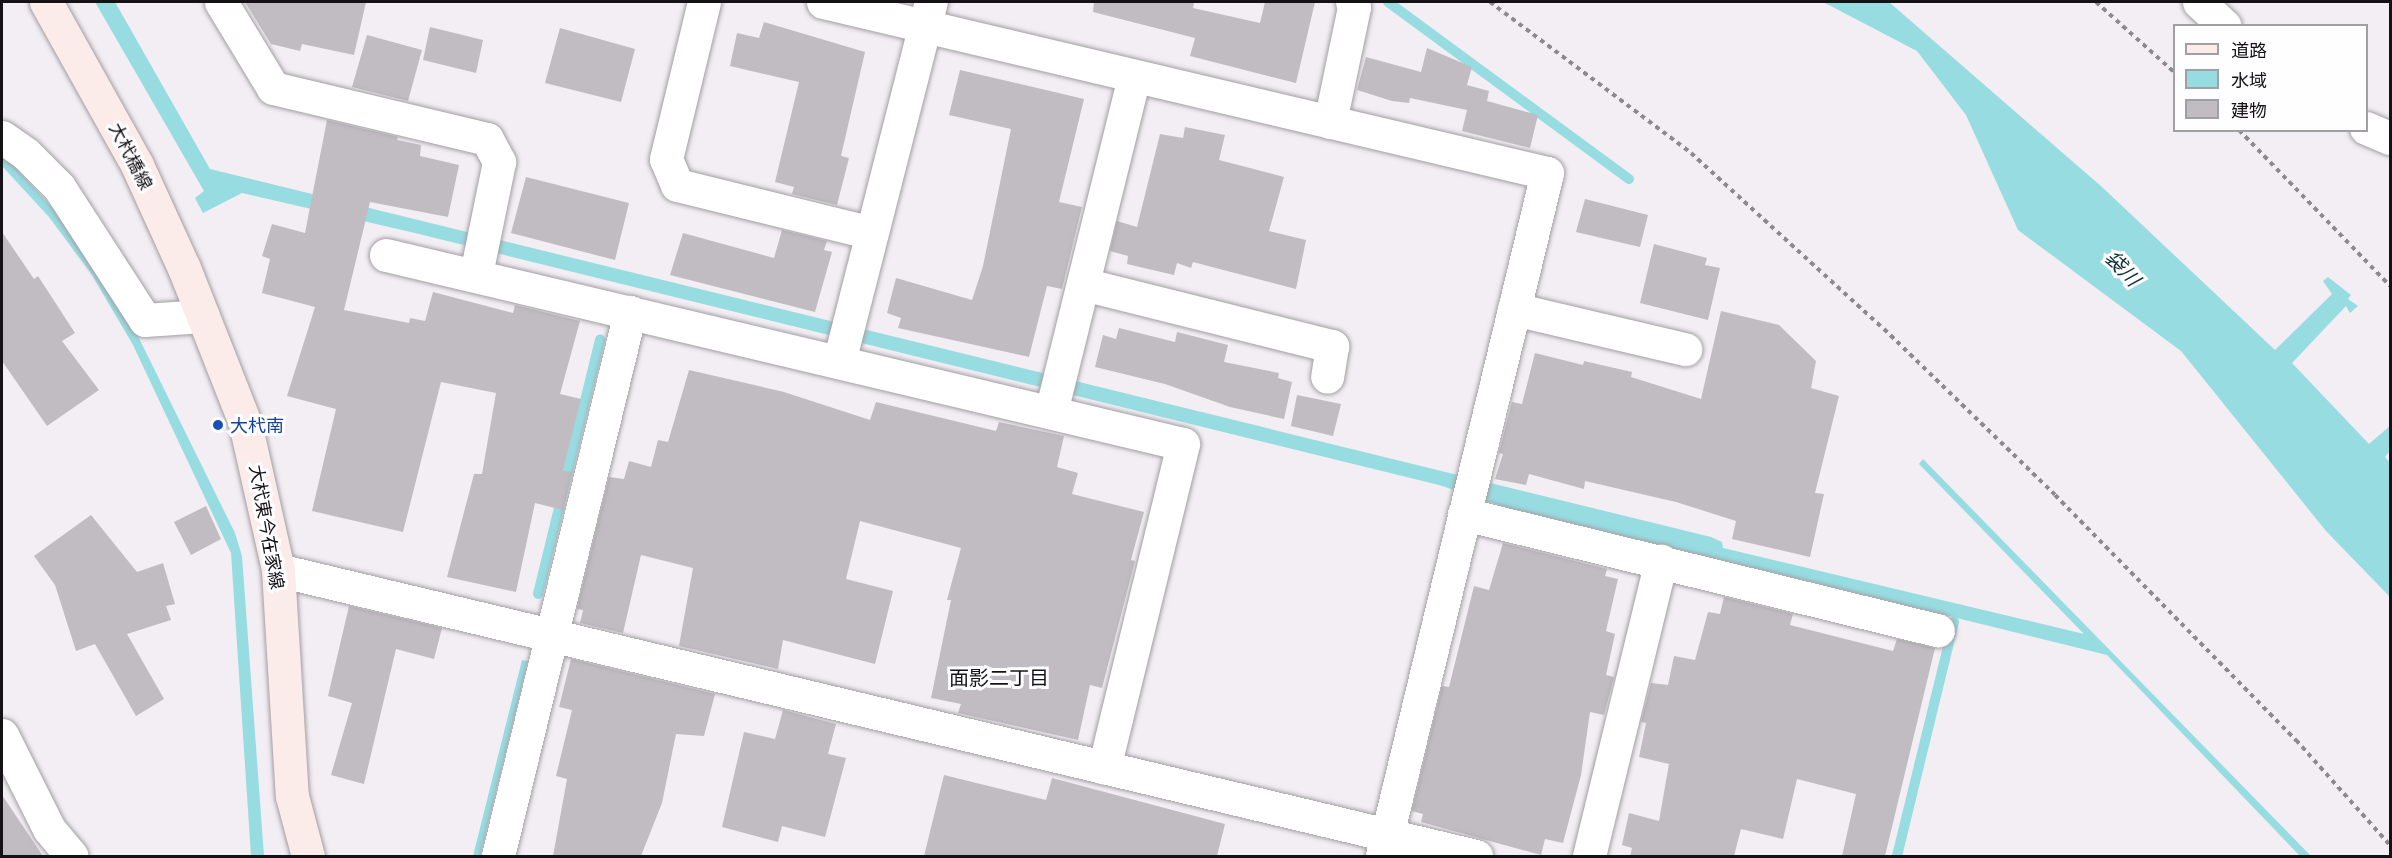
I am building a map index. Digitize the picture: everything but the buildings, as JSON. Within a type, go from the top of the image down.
[{"type":"street","name":"大杙橋線","points":[[46,2],[137,165],[203,316]]},
{"type":"street","points":[[221,2],[273,88],[487,139],[499,162],[476,274]]},
{"type":"street","points":[[704,2],[666,159],[677,185],[869,232]]},
{"type":"street","points":[[823,2],[928,13],[1134,76],[1547,173],[1384,845]]},
{"type":"street","points":[[1330,122],[1354,7],[1352,2]]},
{"type":"street","points":[[2199,2],[2223,24]]},
{"type":"street","points":[[839,362],[869,232],[928,13]]},
{"type":"street","points":[[1051,412],[1134,76]]},
{"type":"street","points":[[2368,128],[2391,138]]},
{"type":"street","points":[[2,137],[26,154],[59,187],[146,320],[203,316]]},
{"type":"street","points":[[386,255],[476,274],[1183,444],[1104,767]]},
{"type":"street","points":[[1083,284],[1332,346],[1327,377]]},
{"type":"street","points":[[1514,309],[1685,349]]},
{"type":"street","points":[[498,856],[630,312]]},
{"type":"street","name":"大杙東今在家線","points":[[203,316],[245,423],[278,570],[292,796],[308,856]]},
{"type":"street","points":[[1464,514],[1938,630]]},
{"type":"street","points":[[1589,856],[1661,561]]},
{"type":"street","points":[[278,570],[1104,767],[1384,845],[1476,856]]},
{"type":"street","points":[[2,735],[49,830],[72,856]]},
{"type":"path","points":[[1490,2],[1691,153],[1884,329],[2055,495],[2296,740],[2391,845]]},
{"type":"path","points":[[2096,2],[2173,70]]},
{"type":"path","points":[[2241,132],[2391,286]]},
{"type":"water","points":[[95,2],[115,2],[210,169],[1711,537],[1722,542],[1723,548],[2084,634],[1919,464],[1923,459],[2311,856],[2300,856],[2107,655],[1505,507],[1439,485],[415,233],[242,193],[203,213],[195,198],[204,191]]},
{"type":"water","name":"袋川","points":[[1823,2],[1889,2],[2102,187],[2275,350],[2332,294],[2323,281],[2328,277],[2351,295],[2348,299],[2358,306],[2350,313],[2346,306],[2292,363],[2369,444],[2390,426],[2390,451],[2385,457],[2390,463],[2390,597],[2326,531],[2181,351],[2018,230],[1966,115],[1917,51]]},
{"type":"water","points":[[2,153],[81,239],[134,328],[235,533],[242,556],[264,856],[251,856],[231,553],[133,345],[92,275],[49,217],[2,166]]},
{"type":"water","points":[[522,660],[528,661],[480,856],[473,856]]},
{"type":"waterway","points":[[1388,2],[1629,179]]},
{"type":"waterway","points":[[538,594],[600,339]]},
{"type":"waterway","points":[[1897,856],[1954,622]]},
{"type":"place","name":"大杙南","points":[[218,425]]},
{"type":"district","name":"面影二丁目","points":[[999,677]]}]
